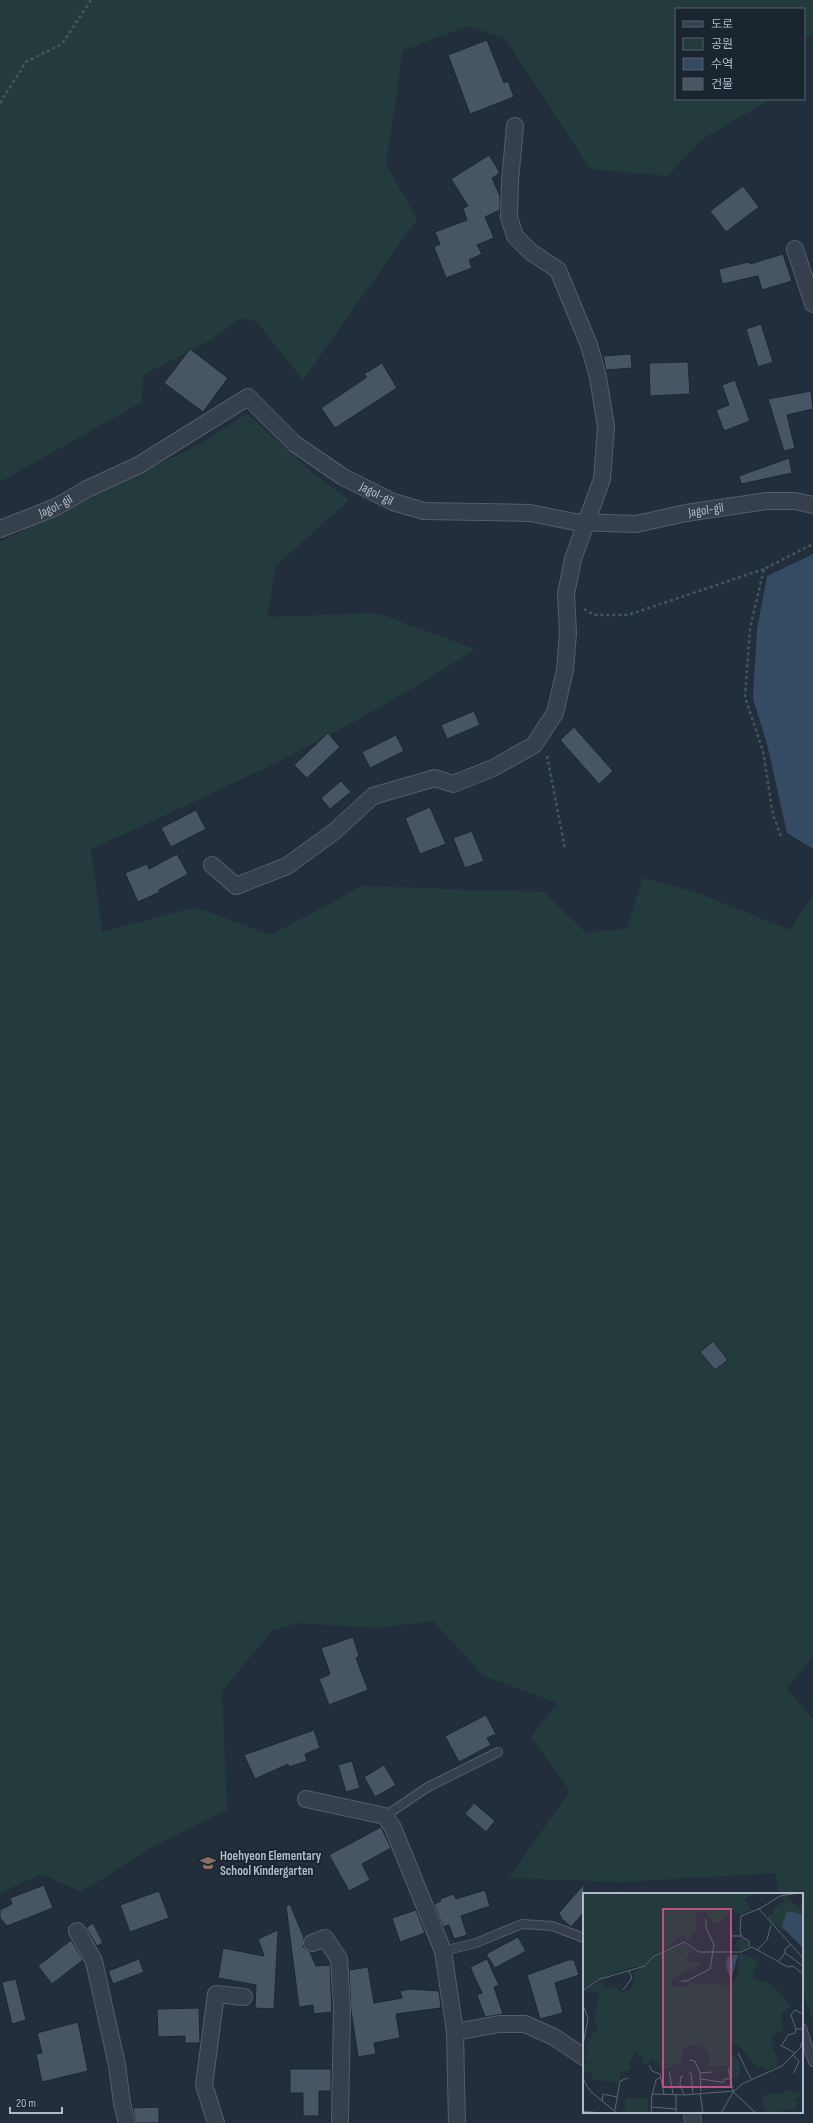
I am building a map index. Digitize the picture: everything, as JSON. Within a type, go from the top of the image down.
[{"type":"street","points":[[212,865],[236,886],[287,866],[335,832],[373,796],[436,778],[453,784],[493,768],[534,745],[555,713],[565,670],[568,633],[566,599],[573,559],[602,479],[606,427],[599,384],[588,345],[558,270],[531,252],[515,236],[509,217],[510,181],[515,126]]},
{"type":"street","points":[[795,249],[813,304]]},
{"type":"street","name":"Jagol-gil","points":[[0,529],[56,506],[87,488],[139,465],[248,397],[295,444],[343,477],[393,502],[424,512],[530,513],[575,522],[586,521],[636,524],[766,501],[795,501],[813,504]]},
{"type":"street","points":[[306,1799],[385,1816],[396,1835],[443,1951],[455,2032],[457,2123]]},
{"type":"street","points":[[77,1931],[94,1961],[117,2065],[122,2104],[127,2123]]},
{"type":"street","points":[[312,1943],[325,1938],[339,1959],[342,2007],[340,2123]]},
{"type":"street","points":[[216,2123],[204,2085],[216,1994],[244,1997]]},
{"type":"street","points":[[455,2032],[499,2024],[524,2024],[554,2037],[583,2056]]},
{"type":"lane","points":[[385,1816],[428,1787],[498,1752]]},
{"type":"lane","points":[[443,1951],[476,1943],[522,1924],[552,1926],[583,1938]]},
{"type":"lane","points":[[803,2031],[813,2062]]},
{"type":"path","points":[[0,103],[26,62],[62,44],[91,0]]},
{"type":"path","points":[[566,599],[594,615],[628,615],[764,569],[813,544]]},
{"type":"path","points":[[764,569],[750,628],[745,697],[763,751],[774,815],[781,836]]},
{"type":"path","points":[[542,732],[565,849]]},
{"type":"green space","points":[[0,0],[813,0],[813,35],[805,39],[805,8],[675,8],[675,100],[769,100],[701,140],[668,176],[590,169],[505,38],[467,26],[403,51],[386,164],[417,219],[303,380],[257,322],[242,318],[209,341],[143,375],[142,402],[0,482]]},
{"type":"green space","points":[[247,414],[313,473],[349,500],[276,566],[267,617],[377,613],[475,649],[383,706],[287,757],[91,849],[102,932],[195,907],[271,935],[362,886],[544,892],[586,933],[627,928],[643,878],[695,892],[790,930],[813,895],[813,1655],[787,1689],[813,1719],[813,2021],[803,1994],[803,1893],[779,1893],[776,1873],[620,1882],[509,1878],[570,1791],[531,1737],[557,1703],[484,1676],[433,1621],[377,1628],[299,1623],[273,1630],[222,1691],[227,1810],[153,1847],[81,1892],[42,1874],[0,1893],[0,542],[200,444]]},
{"type":"water","points":[[813,554],[813,849],[787,833],[767,744],[753,699],[757,629],[767,576]]},
{"type":"building","points":[[487,40],[504,83],[508,81],[514,97],[470,114],[448,55]]},
{"type":"building","points":[[489,155],[500,173],[492,178],[500,196],[500,210],[485,217],[494,238],[477,245],[482,254],[469,260],[472,268],[446,278],[434,247],[440,244],[435,232],[467,220],[463,208],[468,206],[451,179]]},
{"type":"building","points":[[743,186],[759,207],[726,232],[710,211]]},
{"type":"building","points":[[783,254],[792,281],[762,290],[758,276],[722,284],[719,269],[749,262],[750,264]]},
{"type":"building","points":[[761,324],[773,362],[758,367],[746,329]]},
{"type":"building","points":[[190,349],[228,378],[203,412],[164,383]]},
{"type":"building","points":[[631,354],[632,368],[606,370],[603,356]]},
{"type":"building","points":[[688,362],[690,394],[650,396],[649,363]]},
{"type":"building","points":[[382,363],[397,388],[335,428],[321,408],[367,377],[364,374]]},
{"type":"building","points":[[735,380],[750,421],[724,431],[716,410],[729,405],[722,385]]},
{"type":"building","points":[[811,391],[813,409],[787,415],[795,448],[784,451],[768,399]]},
{"type":"building","points":[[789,458],[792,473],[741,484],[739,476]]},
{"type":"building","points":[[474,711],[480,725],[447,739],[441,725]]},
{"type":"building","points":[[574,727],[613,771],[599,784],[560,740]]},
{"type":"building","points":[[328,733],[340,747],[307,778],[294,765]]},
{"type":"building","points":[[396,735],[404,751],[370,768],[362,752]]},
{"type":"building","points":[[341,781],[351,792],[330,809],[321,798]]},
{"type":"building","points":[[430,807],[446,844],[420,854],[405,818]]},
{"type":"building","points":[[196,810],[206,829],[171,847],[161,828]]},
{"type":"building","points":[[472,831],[484,861],[465,868],[453,838]]},
{"type":"building","points":[[177,854],[188,874],[159,890],[160,892],[138,902],[125,873],[147,864],[149,869]]},
{"type":"building","points":[[713,1341],[728,1360],[715,1370],[700,1352]]},
{"type":"building","points":[[353,1637],[359,1656],[356,1658],[368,1690],[329,1705],[319,1679],[330,1674],[321,1648]]},
{"type":"building","points":[[486,1715],[496,1734],[487,1738],[491,1745],[459,1762],[445,1736]]},
{"type":"building","points":[[314,1730],[320,1748],[305,1754],[307,1761],[289,1767],[288,1764],[255,1779],[244,1755]]},
{"type":"building","points":[[352,1761],[360,1788],[346,1792],[338,1765]]},
{"type":"building","points":[[384,1765],[396,1785],[375,1797],[364,1777]]},
{"type":"building","points":[[474,1803],[495,1821],[486,1832],[465,1814]]},
{"type":"building","points":[[381,1827],[391,1848],[362,1864],[370,1880],[349,1891],[329,1855]]},
{"type":"building","points":[[584,1884],[583,1913],[571,1927],[562,1919],[559,1913]]},
{"type":"building","points":[[44,1885],[53,1908],[7,1926],[0,1918],[0,1910],[12,1904],[10,1898]]},
{"type":"building","points":[[485,1890],[490,1906],[461,1916],[467,1935],[454,1939],[449,1925],[443,1927],[434,1904],[441,1901],[440,1899],[454,1894],[456,1899]]},
{"type":"building","points":[[159,1891],[169,1918],[130,1932],[120,1905]]},
{"type":"building","points":[[290,1904],[304,1938],[303,1947],[310,1952],[316,1966],[330,1965],[332,2012],[314,2014],[313,2005],[299,2007],[286,1906]]},
{"type":"building","points":[[416,1910],[425,1933],[400,1942],[392,1918]]},
{"type":"building","points":[[93,1923],[103,1943],[97,1946],[86,1928]]},
{"type":"building","points":[[278,1930],[274,2009],[255,2008],[256,1985],[218,1978],[223,1948],[264,1956],[258,1939]]},
{"type":"building","points":[[518,1937],[526,1951],[495,1968],[486,1954]]},
{"type":"building","points":[[71,1940],[83,1960],[52,1984],[38,1966]]},
{"type":"building","points":[[139,1959],[144,1972],[113,1984],[108,1971]]},
{"type":"building","points":[[487,1959],[499,1985],[494,1987],[503,2014],[485,2017],[477,1995],[482,1993],[470,1967]]},
{"type":"building","points":[[568,1960],[574,1960],[579,1975],[555,1983],[563,2013],[540,2019],[527,1975]]},
{"type":"building","points":[[368,1967],[374,2003],[402,1998],[400,1991],[411,1989],[439,1991],[441,2008],[396,2014],[400,2038],[374,2043],[376,2054],[358,2057],[351,2010],[349,1970]]},
{"type":"building","points":[[16,1979],[26,2020],[12,2024],[2,1982]]},
{"type":"building","points":[[199,2008],[200,2043],[185,2043],[185,2036],[158,2037],[157,2009]]},
{"type":"building","points":[[78,2022],[88,2071],[42,2082],[36,2054],[42,2053],[37,2033]]},
{"type":"building","points":[[290,2069],[331,2069],[331,2091],[319,2091],[319,2116],[303,2116],[303,2093],[290,2093]]},
{"type":"building","points":[[159,2107],[159,2123],[136,2123],[133,2108]]},
{"type":"place","name":"Hoehyeon Elementary School Kindergarten","points":[[208,1863]]}]
